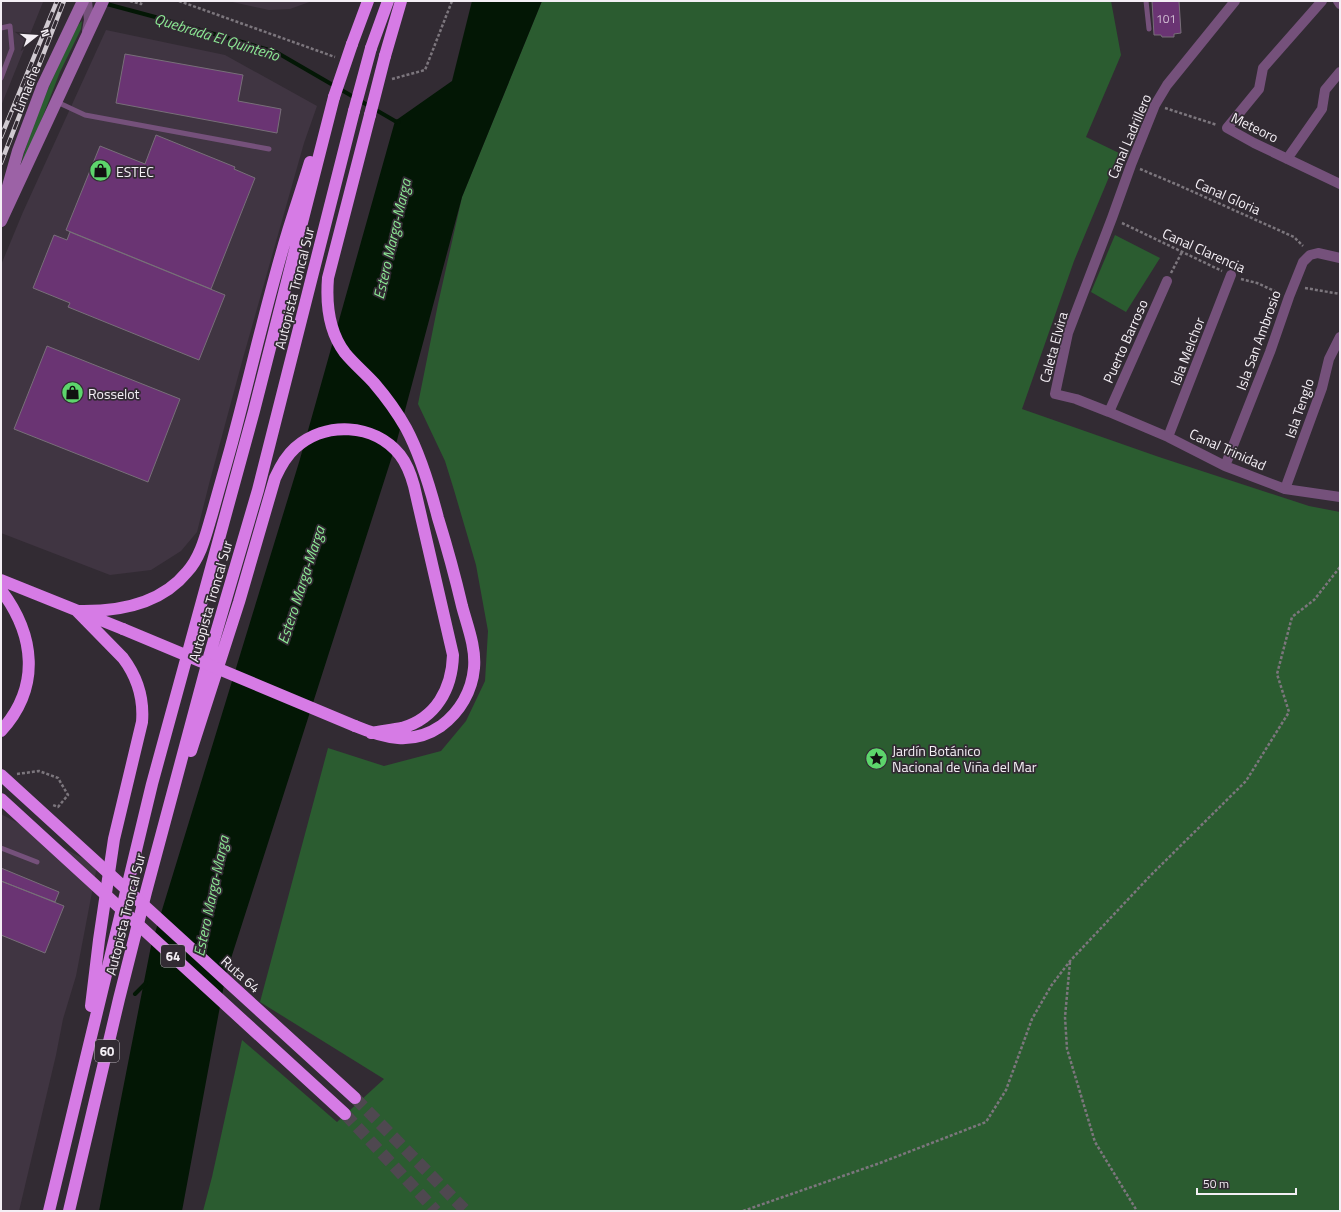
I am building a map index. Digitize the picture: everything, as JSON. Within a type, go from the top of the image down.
[{"type":"highway","name":"Autopista Troncal Sur","points":[[49,1211],[152,784],[254,411],[334,97],[368,1]]},
{"type":"highway","name":"Autopista Troncal Sur","points":[[69,1211],[119,999],[164,826],[209,657],[258,490],[371,48],[388,1]]},
{"type":"highway","points":[[1,580],[371,733],[394,738],[406,738],[429,733],[449,720],[464,701],[473,678],[474,666],[471,641],[453,570],[421,461],[397,412],[374,383],[345,352],[338,341],[328,309],[328,278],[385,56],[401,1]]},
{"type":"highway","points":[[77,611],[98,611],[141,603],[152,599],[162,594],[176,583],[195,562],[206,535],[219,490],[288,232],[322,125],[334,97]]},
{"type":"highway","points":[[164,826],[198,732],[239,602],[275,478],[280,467],[294,448],[314,435],[338,429],[350,429],[372,435],[392,447],[400,455],[406,465],[411,475],[417,497],[453,655],[451,680],[440,702],[423,718],[402,728],[371,733]]},
{"type":"highway","points":[[1,590],[16,612],[22,625],[28,648],[29,661],[27,684],[22,700],[14,715],[1,731]]},
{"type":"highway","points":[[77,611],[130,667],[139,686],[143,710],[142,722],[114,839],[99,940],[85,1057]]},
{"type":"highway","name":"Ruta 64","points":[[1,775],[355,1098]]},
{"type":"highway","name":"64","points":[[1,799],[345,1114]]},
{"type":"main road","name":"Limache","points":[[1,215],[6,191],[18,151],[43,85],[83,1]]},
{"type":"main road","points":[[1,221],[57,102],[85,40],[90,25],[103,1]]},
{"type":"street","points":[[87,1],[90,25]]},
{"type":"street","points":[[1227,128],[1259,89],[1263,68],[1322,1]]},
{"type":"street","name":"Canal Ladrillero","points":[[1107,231],[1130,165],[1155,105],[1167,86],[1231,2]]},
{"type":"street","points":[[1288,158],[1322,109],[1325,90],[1340,72]]},
{"type":"street","name":"Meteoro","points":[[1227,128],[1254,143],[1340,184]]},
{"type":"street","name":"Caleta Elvira","points":[[1107,231],[1068,333],[1055,394],[1076,399],[1108,412]]},
{"type":"street","points":[[1310,255],[1318,253],[1340,258]]},
{"type":"street","name":"Isla San Ambrosio","points":[[1225,466],[1270,352],[1293,285],[1303,262],[1310,255]]},
{"type":"street","name":"Isla Melchor","points":[[1168,437],[1231,276]]},
{"type":"street","name":"Puerto Barroso","points":[[1108,412],[1167,281]]},
{"type":"street","name":"Isla Tenglo","points":[[1285,489],[1322,388],[1329,359],[1340,337]]},
{"type":"street","name":"Canal Trinidad","points":[[1108,412],[1168,437],[1225,466],[1285,489],[1340,496]]},
{"type":"lane","points":[[1146,1],[1149,30]]},
{"type":"lane","points":[[1,28],[10,26],[12,49],[1,78]]},
{"type":"lane","points":[[57,102],[85,115],[269,149]]},
{"type":"lane","points":[[1,848],[37,862]]},
{"type":"path","points":[[130,1],[141,4],[142,1]]},
{"type":"path","points":[[179,1],[337,58]]},
{"type":"path","points":[[386,77],[393,80],[426,70],[452,1]]},
{"type":"path","name":"Meteoro","points":[[1155,105],[1227,128]]},
{"type":"path","name":"Canal Gloria","points":[[1130,165],[1178,184],[1294,237],[1310,255]]},
{"type":"path","name":"Canal Clarencia","points":[[1112,218],[1231,276],[1257,283],[1289,297]]},
{"type":"path","points":[[1167,281],[1182,252]]},
{"type":"path","points":[[1293,285],[1340,294]]},
{"type":"path","points":[[743,1211],[880,1163],[986,1122],[1006,1090],[1032,1019],[1051,986],[1070,961],[1150,876],[1246,781],[1289,712],[1277,674],[1292,617],[1314,600],[1340,567]]},
{"type":"path","points":[[24,779],[20,774],[39,771],[58,778],[68,795],[58,807],[52,804]]},
{"type":"path","points":[[1070,961],[1065,1017],[1067,1049],[1095,1142],[1137,1211]]},
{"type":"shaded area","points":[[1,1],[43,2],[1,106]]},
{"type":"shaded area","points":[[228,1],[312,1],[290,9],[269,10]]},
{"type":"shaded area","points":[[106,30],[225,55],[317,106],[304,143],[243,358],[197,532],[181,551],[151,570],[110,575],[1,533],[1,265],[23,212]]},
{"type":"shaded area","points":[[1,814],[97,866],[76,976],[63,1019],[56,1055],[19,1211],[1,1211]]},
{"type":"green space","name":"Jardín Botánico Nacional de Viña del Mar","points":[[542,1],[1111,1],[1121,55],[1086,137],[1119,153],[1074,261],[1022,409],[1159,457],[1309,506],[1340,512],[1340,1211],[203,1211],[212,1177],[242,1040],[337,1122],[384,1079],[260,1002],[328,748],[384,766],[441,751],[466,721],[485,681],[488,631],[476,565],[445,461],[418,404],[438,304],[462,197]]},
{"type":"green space","points":[[82,21],[81,29],[60,72],[20,175],[18,176],[36,118],[60,62],[78,25]]},
{"type":"green space","points":[[1115,235],[1160,258],[1126,312],[1091,292]]},
{"type":"water","name":"Estero Marga-Marga","points":[[472,1],[542,1],[462,197],[396,444],[226,974],[182,1211],[99,1211],[151,946],[300,459],[395,121],[452,81]]},
{"type":"building","points":[[1152,1],[1179,1],[1181,33],[1174,34],[1174,37],[1154,35]]},
{"type":"building","points":[[125,54],[243,75],[238,101],[281,109],[277,133],[116,103]]},
{"type":"building","points":[[156,135],[235,167],[234,169],[255,178],[211,289],[66,230],[100,146],[145,164]]},
{"type":"building","points":[[70,232],[225,295],[199,360],[68,307],[70,303],[33,288],[54,235],[67,240]]},
{"type":"building","points":[[47,346],[180,399],[148,482],[14,429]]},
{"type":"building","points":[[1,868],[59,892],[55,902],[1,881]]},
{"type":"building","points":[[1,881],[64,906],[45,953],[1,935]]},
{"type":"waterway","name":"Quebrada El Quinteño","points":[[103,3],[276,52],[399,122]]},
{"type":"waterway","points":[[135,994],[146,983]]},
{"type":"tunnel","points":[[355,1098],[466,1211]]},
{"type":"tunnel","points":[[345,1114],[436,1211]]},
{"type":"railway","points":[[1,137],[57,1]]},
{"type":"railway","points":[[1,163],[64,1]]},
{"type":"place","name":"ESTEC","points":[[100,171]]},
{"type":"place","name":"Rosselot","points":[[73,393]]},
{"type":"place","name":"Jardín Botánico Nacional de Viña del Mar","points":[[876,758]]}]
